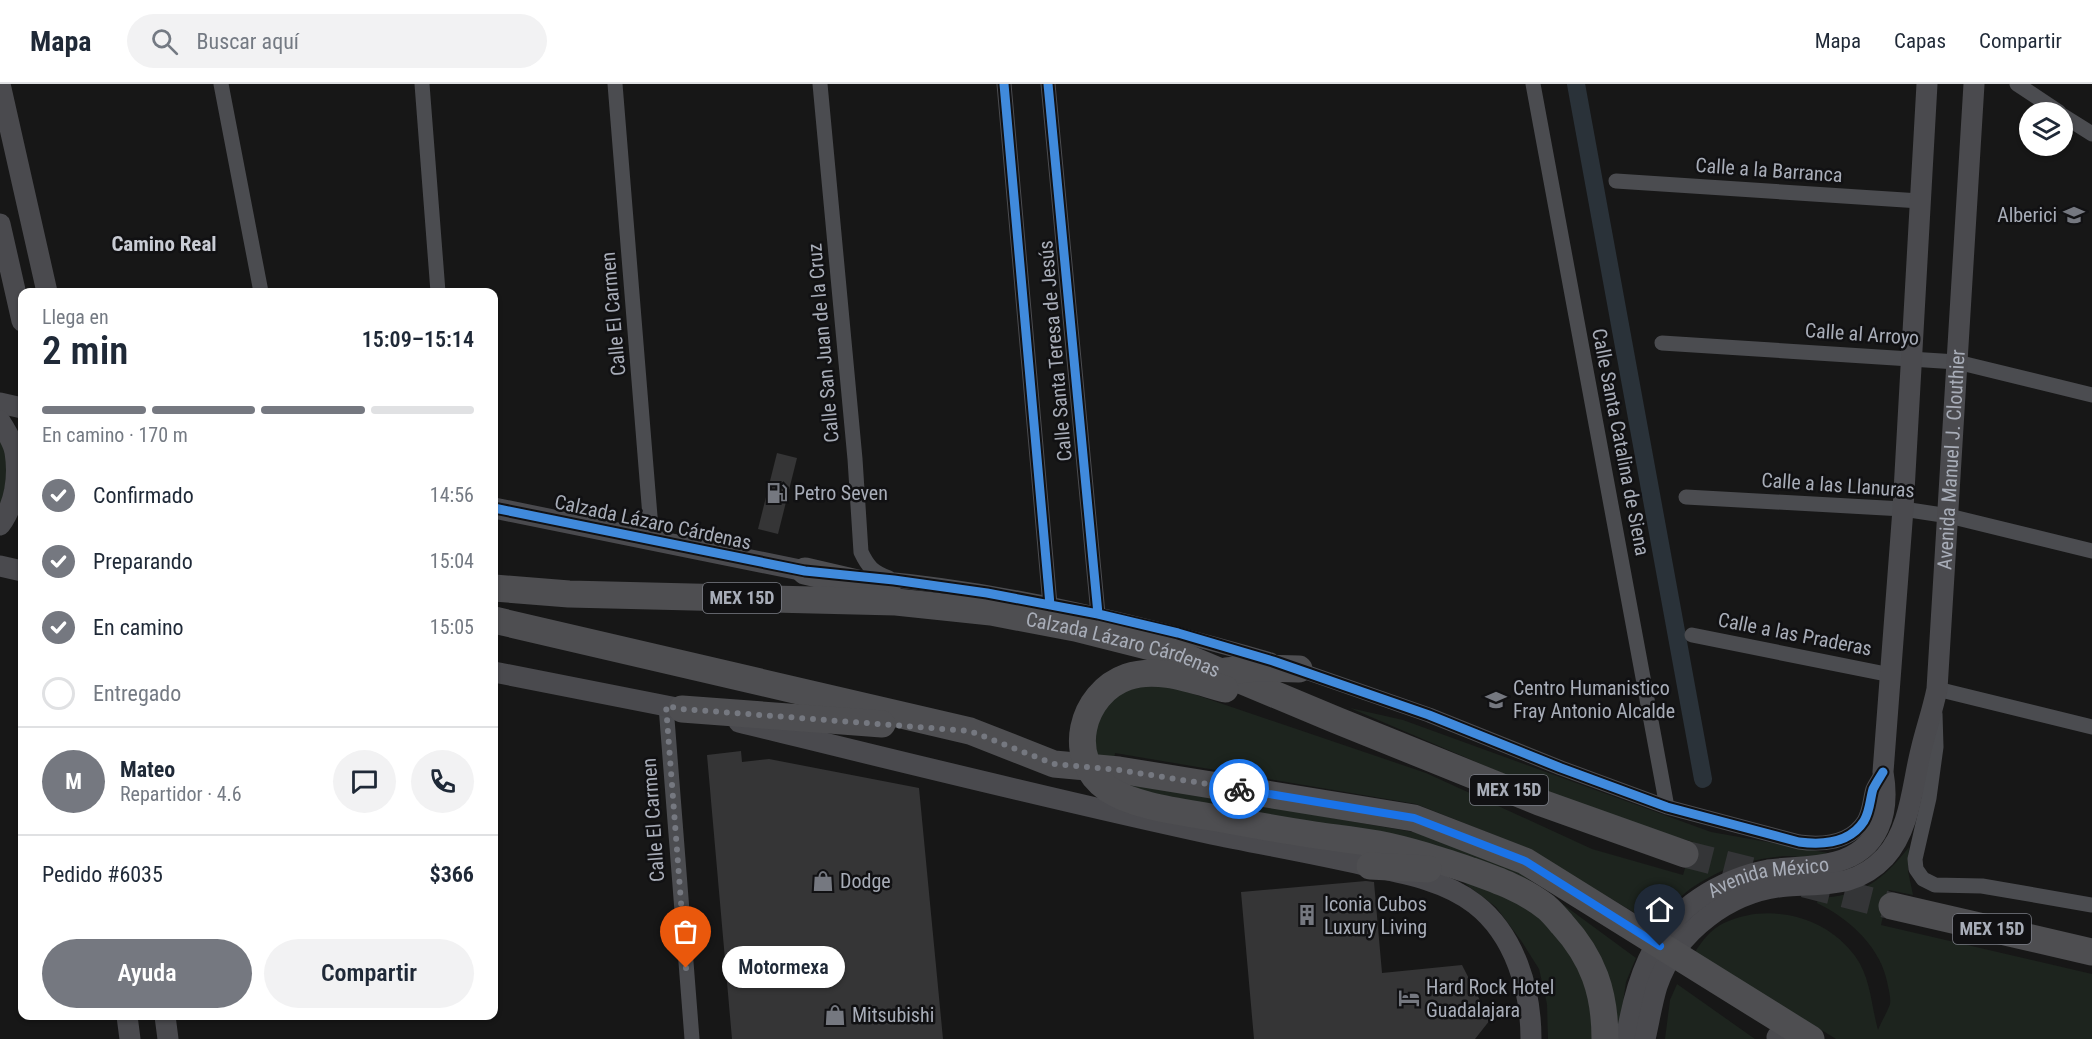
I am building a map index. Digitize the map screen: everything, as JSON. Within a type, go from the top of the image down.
[{"type":"highway","points":[[805,571],[991,612]]},
{"type":"highway","name":"Calzada Lázaro Cárdenas","points":[[498,588],[569,594],[896,602],[991,612],[1075,628],[1178,654],[1539,802],[1685,854]]},
{"type":"highway","points":[[498,621],[970,731],[1054,764],[1119,770],[1414,818],[1525,861],[1811,1039]]},
{"type":"highway","points":[[1222,672],[1257,668],[1299,669]]},
{"type":"highway","points":[[1336,720],[1182,677],[1154,674],[1128,676],[1104,689],[1090,709],[1085,722],[1082,743],[1085,763],[1094,777],[1109,790],[1136,801],[1185,812],[1378,844],[1430,857],[1506,883],[1526,894],[1549,909],[1577,940],[1595,971],[1605,1019],[1605,1039]]},
{"type":"highway","points":[[674,707],[970,731]]},
{"type":"highway","points":[[1185,812],[1325,856]]},
{"type":"highway","points":[[1370,866],[1424,868],[1506,883]]},
{"type":"highway","name":"MEX 15D","points":[[1892,906],[2092,952]]},
{"type":"highway","points":[[1717,982],[1779,1038]]},
{"type":"main road","points":[[0,84],[46,288]]},
{"type":"main road","points":[[1885,781],[1927,84]]},
{"type":"main road","name":"Avenida Manuel J. Clouthier","points":[[1900,831],[1911,800],[1925,733],[1936,697],[1974,84]]},
{"type":"main road","points":[[0,224],[18,303]]},
{"type":"main road","points":[[0,404],[18,407]]},
{"type":"main road","points":[[0,421],[15,451],[16,485],[9,512],[0,525]]},
{"type":"main road","name":"Calzada Lázaro Cárdenas","points":[[498,509],[805,571]]},
{"type":"main road","points":[[0,566],[18,570]]},
{"type":"main road","points":[[498,673],[674,707],[1204,832],[1409,875],[1448,887],[1475,904],[1497,925],[1513,953],[1526,989],[1531,1039]]},
{"type":"main road","name":"Avenida México","points":[[1626,1039],[1634,995],[1668,963],[1701,897],[1744,877],[1766,870],[1837,862],[1867,846],[1878,830],[1883,813],[1885,781]]},
{"type":"main road","name":"Avenida México","points":[[1691,918],[1713,913],[1732,901],[1786,886],[1828,885],[1849,880],[1869,870],[1886,856],[1900,831]]},
{"type":"main road","name":"Avenida México","points":[[1647,1036],[1648,983]]},
{"type":"main road","points":[[128,1020],[130,1039]]},
{"type":"main road","points":[[166,1020],[168,1039]]},
{"type":"street","points":[[221,84],[260,288]]},
{"type":"street","points":[[422,84],[438,288]]},
{"type":"street","name":"Calle El Carmen","points":[[615,84],[652,541]]},
{"type":"street","name":"Calle San Juan de la Cruz","points":[[820,84],[855,459],[861,552],[867,565],[874,572],[894,580]]},
{"type":"street","name":"Calle Santa Teresa de Jesús","points":[[1004,84],[1050,605]]},
{"type":"street","name":"Calle Santa Teresa de Jesús","points":[[1048,84],[1098,614]]},
{"type":"street","name":"Calle Santa Catalina de Siena","points":[[1533,84],[1667,807]]},
{"type":"street","points":[[2017,84],[2043,102]]},
{"type":"street","points":[[2073,122],[2092,134]]},
{"type":"street","name":"Calle a la Barranca","points":[[1616,180],[1920,201]]},
{"type":"street","name":"Calle al Arroyo","points":[[1662,343],[1958,362],[2092,395]]},
{"type":"street","name":"Calle a las Llanuras","points":[[1686,497],[1903,509],[1949,516],[2092,550]]},
{"type":"street","points":[[805,571],[987,593],[1098,614],[1178,633],[1299,669],[1429,715],[1561,768],[1667,807],[1799,842],[1819,844],[1848,836],[1863,821],[1874,787],[1885,781]]},
{"type":"street","name":"Calle a las Praderas","points":[[1692,635],[1891,675]]},
{"type":"street","points":[[2092,727],[1936,697],[1936,747],[1929,798],[1915,859],[1916,869],[1923,879],[1935,885],[1982,886],[2092,904]]},
{"type":"street","name":"Calle El Carmen","points":[[674,707],[692,1039]]},
{"type":"shaded area","points":[[0,431],[11,453],[0,515]]},
{"type":"shaded area","points":[[1161,683],[1426,773],[1592,849],[1683,875],[1693,842],[1598,814],[1350,708],[1403,720],[1711,832],[1834,854],[1822,858],[1772,857],[1724,870],[1690,889],[1653,924],[1527,848],[1416,804],[1115,753],[1112,780],[1419,833],[1519,872],[1636,958],[1626,982],[1619,1029],[1614,999],[1530,891],[1110,786],[1092,741],[1100,713],[1110,700],[1123,692]]},
{"type":"shaded area","points":[[1909,847],[1908,871],[1913,895],[1889,890],[1881,925],[2092,974],[2092,1039],[1836,1039],[1695,952],[1715,929],[1741,917],[1778,914],[1813,922],[1843,942],[1860,964],[1867,982],[1878,1030],[1890,1002],[1885,972],[1879,959],[1863,936],[1852,926],[1817,903],[1818,898],[1847,894],[1880,878]]},
{"type":"shaded area","points":[[1463,882],[1505,894],[1537,911],[1585,972],[1598,1039],[1548,1039],[1547,1004],[1539,969],[1496,907]]},
{"type":"shaded area","points":[[1677,984],[1755,1039],[1665,1039],[1670,1000]]},
{"type":"building","name":"Petro Seven","points":[[777,453],[797,458],[778,534],[758,529]]},
{"type":"building","name":"Dodge","points":[[741,751],[742,762],[769,759],[919,788],[943,1039],[732,1039],[707,755]]},
{"type":"building","points":[[1374,882],[1382,973],[1462,965],[1490,1020],[1475,1039],[1254,1039],[1241,892]]},
{"type":"waterway","points":[[1576,84],[1703,779]]},
{"type":"tunnel","points":[[1685,854],[1892,906]]},
{"type":"cycle path","points":[[1004,84],[1050,605]]},
{"type":"cycle path","points":[[1048,84],[1098,614]]},
{"type":"cycle path","points":[[498,509],[805,571],[987,593],[1098,614],[1178,633],[1273,661],[1429,715],[1561,768],[1667,807],[1799,842],[1835,841],[1851,834],[1864,821],[1873,789],[1883,772]]},
{"type":"way so far","points":[[686,968],[666,706],[970,731],[1054,764],[1119,770],[1239,789]]},
{"type":"place","name":"Alberici","points":[[2074,215]]},
{"type":"place","name":"Petro Seven","points":[[777,493]]},
{"type":"place","name":"Centro Humanistico Fray Antonio Alcalde","points":[[1496,700]]},
{"type":"place","name":"Dodge","points":[[823,881]]},
{"type":"place","name":"Iconia Cubos Luxury Living","points":[[1307,915]]},
{"type":"place","name":"Motormexa","points":[[686,968]]},
{"type":"place","name":"Hard Rock Hotel Guadalajara","points":[[1409,998]]},
{"type":"place","name":"Mitsubishi","points":[[835,1015]]},
{"type":"district","name":"Camino Real","points":[[164,244]]},
{"type":"route","points":[[1239,789],[1414,818],[1525,861],[1660,946]]}]
